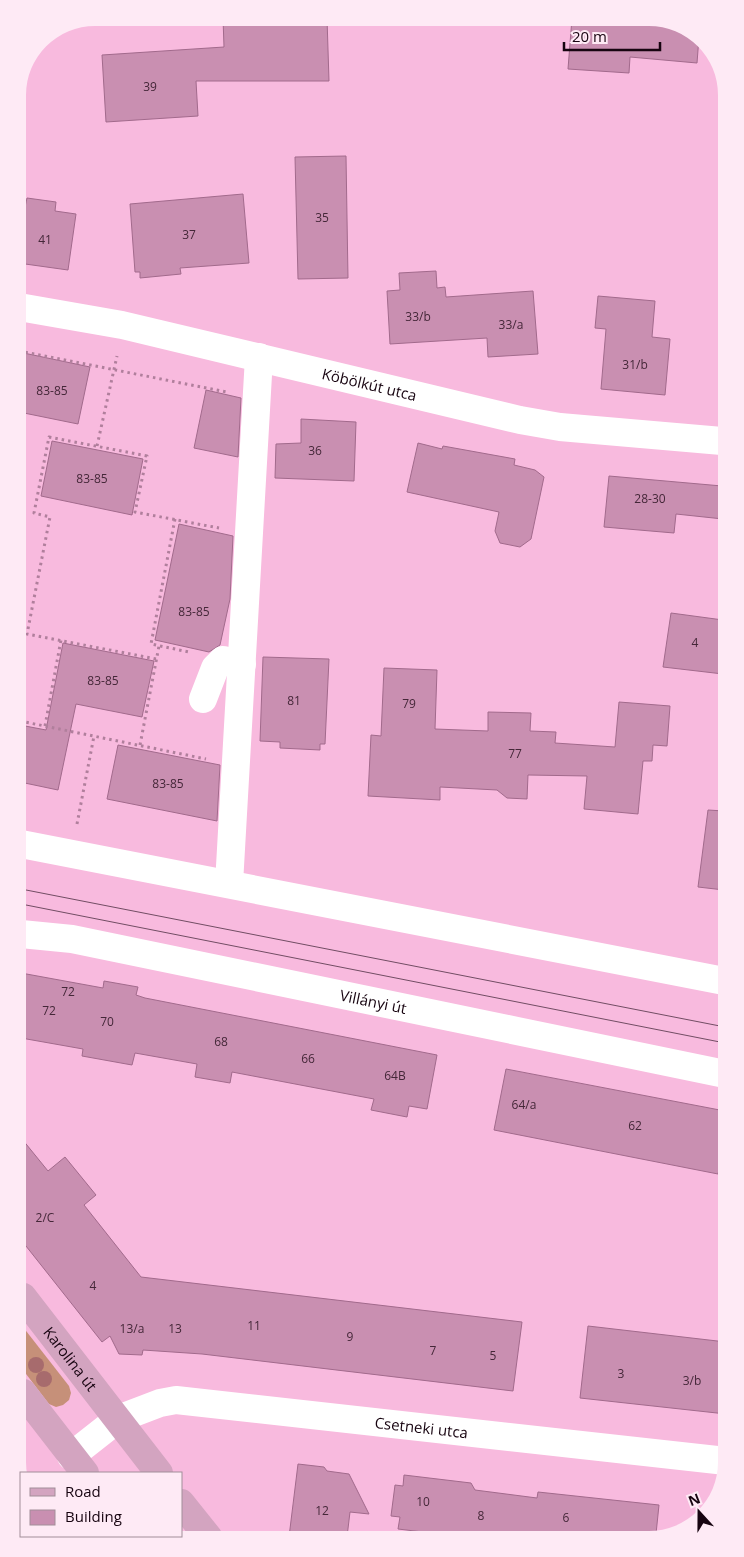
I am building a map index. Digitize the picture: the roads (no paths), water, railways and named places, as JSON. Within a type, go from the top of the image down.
[{"type":"main road","name":"Karolina út","points":[[26,1302],[158,1472]]},
{"type":"main road","points":[[26,1397],[78,1464]]},
{"type":"main road","points":[[182,1503],[204,1531]]},
{"type":"street","name":"Köbölkút utca","points":[[26,308],[122,326],[520,420],[560,427],[718,441]]},
{"type":"street","points":[[229,884],[233,662],[250,534],[259,357]]},
{"type":"street","points":[[202,699],[215,668],[233,662]]},
{"type":"street","points":[[26,845],[718,981]]},
{"type":"street","name":"Villányi út","points":[[26,934],[72,939],[718,1073]]},
{"type":"street","name":"Csetneki utca","points":[[118,1419],[160,1403],[176,1400],[718,1460]]},
{"type":"street","points":[[78,1464],[118,1419]]},
{"type":"tram line","points":[[26,890],[718,1026]]},
{"type":"tram line","points":[[26,905],[718,1042]]}]
